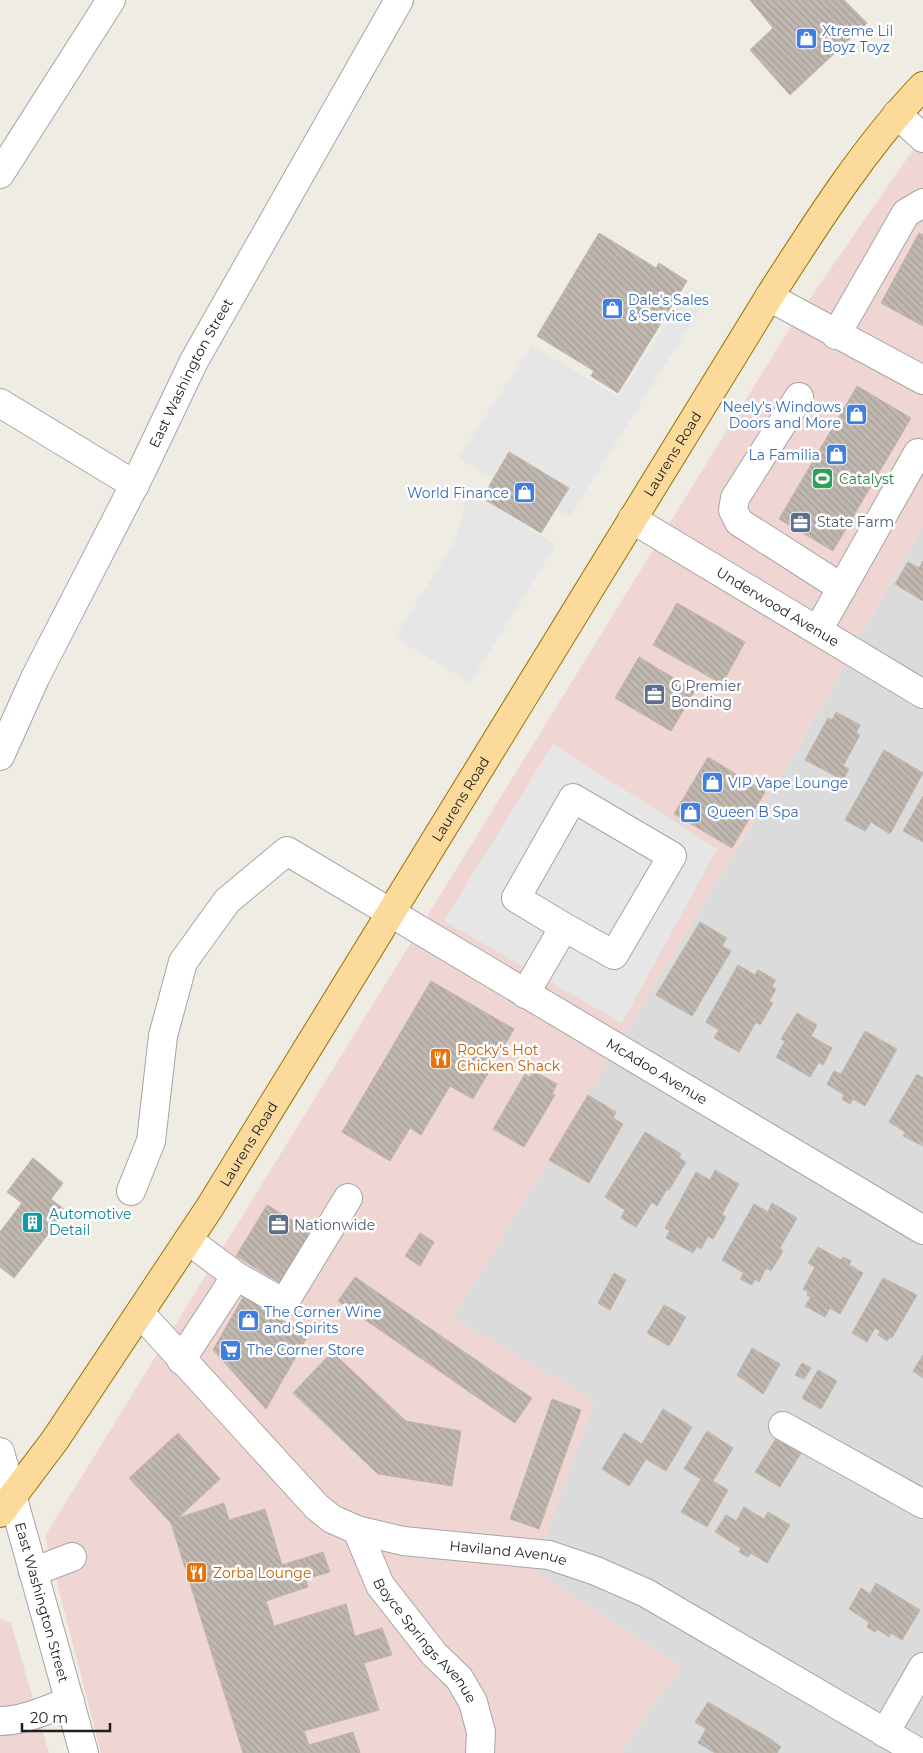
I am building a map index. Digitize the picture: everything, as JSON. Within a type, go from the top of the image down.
[{"type":"main road","name":"Laurens Road","points":[[7,1504],[55,1440],[188,1240],[769,297],[828,206],[897,114],[923,86]]},
{"type":"street","points":[[0,174],[111,0]]},
{"type":"street","name":"East Washington Street","points":[[0,756],[35,678],[135,484],[194,361],[399,0]]},
{"type":"street","points":[[897,114],[923,138]]},
{"type":"street","points":[[836,334],[906,212],[923,203]]},
{"type":"street","points":[[769,297],[923,380]]},
{"type":"street","points":[[799,397],[735,498],[733,510],[739,522],[842,588]]},
{"type":"street","points":[[0,403],[135,484]]},
{"type":"street","points":[[818,630],[918,453]]},
{"type":"street","name":"Underwood Avenue","points":[[632,519],[923,694]]},
{"type":"street","points":[[573,798],[672,856],[614,955],[564,926],[516,898],[573,798]]},
{"type":"street","name":"McAdoo Avenue","points":[[131,1191],[152,1141],[163,1036],[183,962],[227,902],[287,851],[923,1230]]},
{"type":"street","points":[[525,994],[564,926]]},
{"type":"street","points":[[188,1240],[236,1276],[284,1303],[348,1198]]},
{"type":"street","points":[[181,1360],[236,1276]]},
{"type":"street","name":"Haviland Avenue","points":[[140,1314],[316,1507],[332,1519],[357,1530],[403,1541],[549,1555],[596,1571],[646,1593],[920,1753]]},
{"type":"street","points":[[783,1426],[923,1504]]},
{"type":"street","name":"East Washington Street","points":[[0,1452],[7,1504],[33,1572],[84,1753]]},
{"type":"street","name":"Boyce Springs Avenue","points":[[357,1530],[380,1585],[434,1654],[459,1678],[473,1702],[481,1732],[480,1753]]},
{"type":"street","points":[[33,1572],[72,1557]]},
{"type":"street","points":[[885,1733],[923,1667]]},
{"type":"street","points":[[0,1721],[11,1721],[70,1701]]},
{"type":"shaded area","points":[[923,139],[923,525],[791,760],[453,1318],[595,1401],[533,1571],[681,1666],[621,1753],[101,1753],[45,1536],[793,323],[917,144]]},
{"type":"shaded area","points":[[690,287],[707,298],[570,516],[555,510],[568,488],[509,452],[493,478],[458,458],[532,345],[618,397]]},
{"type":"shaded area","points":[[468,490],[556,545],[470,683],[395,637],[455,541]]},
{"type":"shaded area","points":[[923,525],[923,1753],[621,1753],[681,1666],[533,1571],[594,1401],[452,1318],[791,760]]},
{"type":"shaded area","points":[[553,744],[717,849],[622,1023],[444,921]]},
{"type":"shaded area","points":[[0,1619],[11,1623],[49,1753],[0,1753]]},
{"type":"building","name":"Xtreme Lil Boyz Toyz","points":[[750,0],[844,0],[867,23],[790,95],[750,50],[773,28]]},
{"type":"building","name":"Dale's Sales & Service","points":[[599,233],[656,268],[659,263],[687,281],[618,393],[591,376],[594,371],[537,336]]},
{"type":"building","points":[[919,233],[923,235],[923,326],[881,303]]},
{"type":"building","points":[[857,386],[911,418],[833,551],[779,519]]},
{"type":"building","name":"World Finance","points":[[509,452],[569,488],[541,533],[482,498]]},
{"type":"building","points":[[923,561],[923,601],[895,584],[908,562],[919,568]]},
{"type":"building","points":[[677,603],[745,642],[722,684],[653,645]]},
{"type":"building","name":"G Premier Bonding","points":[[639,657],[695,691],[671,731],[615,698]]},
{"type":"building","points":[[836,712],[860,725],[856,733],[860,735],[843,766],[849,769],[843,780],[805,760],[828,718],[832,720]]},
{"type":"building","points":[[884,750],[923,773],[890,834],[871,822],[865,831],[845,820]]},
{"type":"building","points":[[708,757],[765,792],[732,848],[674,814]]},
{"type":"building","points":[[923,796],[923,842],[903,831]]},
{"type":"building","points":[[700,922],[727,938],[722,946],[731,951],[692,1016],[656,995]]},
{"type":"building","points":[[738,965],[755,975],[758,970],[776,980],[772,986],[776,989],[769,1001],[773,1003],[760,1025],[756,1022],[739,1052],[714,1038],[719,1030],[706,1022]]},
{"type":"building","name":"Rocky's Hot Chicken Shack","points":[[431,981],[514,1029],[473,1099],[450,1086],[421,1135],[410,1128],[390,1161],[342,1132]]},
{"type":"building","points":[[797,1013],[817,1025],[811,1036],[832,1048],[823,1065],[819,1062],[810,1077],[776,1057],[785,1041],[781,1039]]},
{"type":"building","points":[[865,1031],[897,1049],[865,1106],[853,1099],[850,1104],[842,1099],[844,1095],[827,1084],[834,1071],[841,1074]]},
{"type":"building","points":[[534,1071],[557,1084],[552,1094],[555,1095],[524,1147],[493,1129],[525,1074],[530,1077]]},
{"type":"building","points":[[917,1074],[923,1078],[923,1146],[903,1136],[905,1132],[889,1122]]},
{"type":"building","points":[[588,1095],[616,1112],[613,1118],[623,1124],[589,1183],[549,1160]]},
{"type":"building","points":[[645,1132],[681,1154],[679,1158],[686,1162],[657,1206],[652,1202],[636,1227],[621,1218],[625,1210],[605,1197]]},
{"type":"building","name":"Automotive Detail","points":[[33,1158],[63,1183],[51,1199],[66,1211],[14,1278],[0,1267],[0,1232],[22,1203],[7,1192]]},
{"type":"building","points":[[715,1170],[739,1184],[722,1214],[726,1217],[713,1239],[708,1236],[701,1249],[697,1246],[693,1253],[666,1238],[670,1231],[665,1228],[696,1172],[710,1180]]},
{"type":"building","points":[[772,1203],[797,1218],[780,1248],[783,1251],[771,1271],[766,1268],[759,1282],[755,1279],[752,1285],[740,1279],[744,1273],[722,1260],[754,1204],[768,1212]]},
{"type":"building","points":[[267,1205],[313,1233],[282,1284],[236,1256]]},
{"type":"building","points":[[420,1233],[434,1242],[420,1266],[405,1256]]},
{"type":"building","points":[[818,1247],[841,1260],[843,1257],[851,1261],[849,1265],[863,1273],[840,1314],[830,1308],[825,1317],[805,1306],[811,1297],[803,1289],[815,1267],[808,1263]]},
{"type":"building","points":[[614,1273],[626,1280],[610,1310],[598,1303]]},
{"type":"building","points":[[355,1277],[517,1388],[500,1413],[338,1301]]},
{"type":"building","points":[[883,1278],[917,1295],[892,1338],[890,1337],[887,1341],[878,1335],[880,1331],[875,1328],[867,1342],[852,1333]]},
{"type":"building","points":[[246,1292],[269,1314],[309,1334],[266,1409],[213,1350]]},
{"type":"building","points":[[664,1305],[686,1317],[669,1346],[647,1333]]},
{"type":"building","points":[[752,1348],[780,1364],[763,1394],[737,1375]]},
{"type":"building","points":[[332,1352],[406,1421],[461,1431],[452,1486],[378,1474],[293,1393]]},
{"type":"building","points":[[923,1355],[923,1378],[913,1371]]},
{"type":"building","points":[[802,1363],[811,1368],[804,1379],[795,1375]]},
{"type":"building","points":[[818,1370],[837,1381],[821,1409],[802,1398]]},
{"type":"building","points":[[517,1388],[532,1398],[515,1423],[500,1413]]},
{"type":"building","points":[[552,1399],[581,1410],[539,1529],[510,1519]]},
{"type":"building","points":[[663,1409],[692,1427],[666,1471],[646,1459],[629,1486],[602,1469],[624,1433],[642,1444]]},
{"type":"building","points":[[707,1431],[733,1448],[713,1481],[728,1490],[707,1527],[681,1512],[701,1479],[684,1469]]},
{"type":"building","points":[[178,1433],[220,1479],[178,1518],[224,1503],[229,1520],[265,1509],[282,1565],[323,1552],[330,1572],[306,1579],[308,1587],[266,1601],[274,1626],[346,1604],[355,1636],[382,1628],[392,1655],[364,1663],[379,1710],[304,1731],[309,1745],[353,1732],[360,1753],[243,1753],[171,1523],[129,1478]]},
{"type":"building","points":[[777,1437],[801,1453],[780,1487],[755,1472]]},
{"type":"building","points":[[744,1507],[764,1519],[768,1512],[790,1525],[767,1563],[751,1553],[748,1557],[739,1552],[741,1548],[715,1532],[726,1515],[736,1521]]},
{"type":"building","points":[[876,1583],[920,1610],[902,1640],[891,1633],[889,1637],[877,1629],[875,1632],[867,1627],[869,1622],[849,1609],[861,1588],[870,1594]]},
{"type":"building","points":[[708,1702],[769,1738],[781,1747],[777,1753],[715,1753],[698,1743],[706,1729],[695,1722]]},
{"type":"place","name":"Xtreme Lil Boyz Toyz","points":[[806,39]]},
{"type":"place","name":"Dale's Sales & Service","points":[[612,308]]},
{"type":"place","name":"Neely's Windows Doors and More","points":[[857,415]]},
{"type":"place","name":"La Familia","points":[[836,455]]},
{"type":"place","name":"Catalyst","points":[[823,479]]},
{"type":"place","name":"World Finance","points":[[525,493]]},
{"type":"place","name":"State Farm","points":[[801,522]]},
{"type":"place","name":"G Premier Bonding","points":[[655,694]]},
{"type":"place","name":"VIP Vape Lounge","points":[[712,783]]},
{"type":"place","name":"Queen B Spa","points":[[691,812]]},
{"type":"place","name":"Rocky's Hot Chicken Shack","points":[[441,1058]]},
{"type":"place","name":"Automotive Detail","points":[[33,1222]]},
{"type":"place","name":"Nationwide","points":[[278,1225]]},
{"type":"place","name":"The Corner Wine and Spirits","points":[[248,1320]]},
{"type":"place","name":"The Corner Store","points":[[231,1350]]},
{"type":"place","name":"Zorba Lounge","points":[[197,1573]]}]
